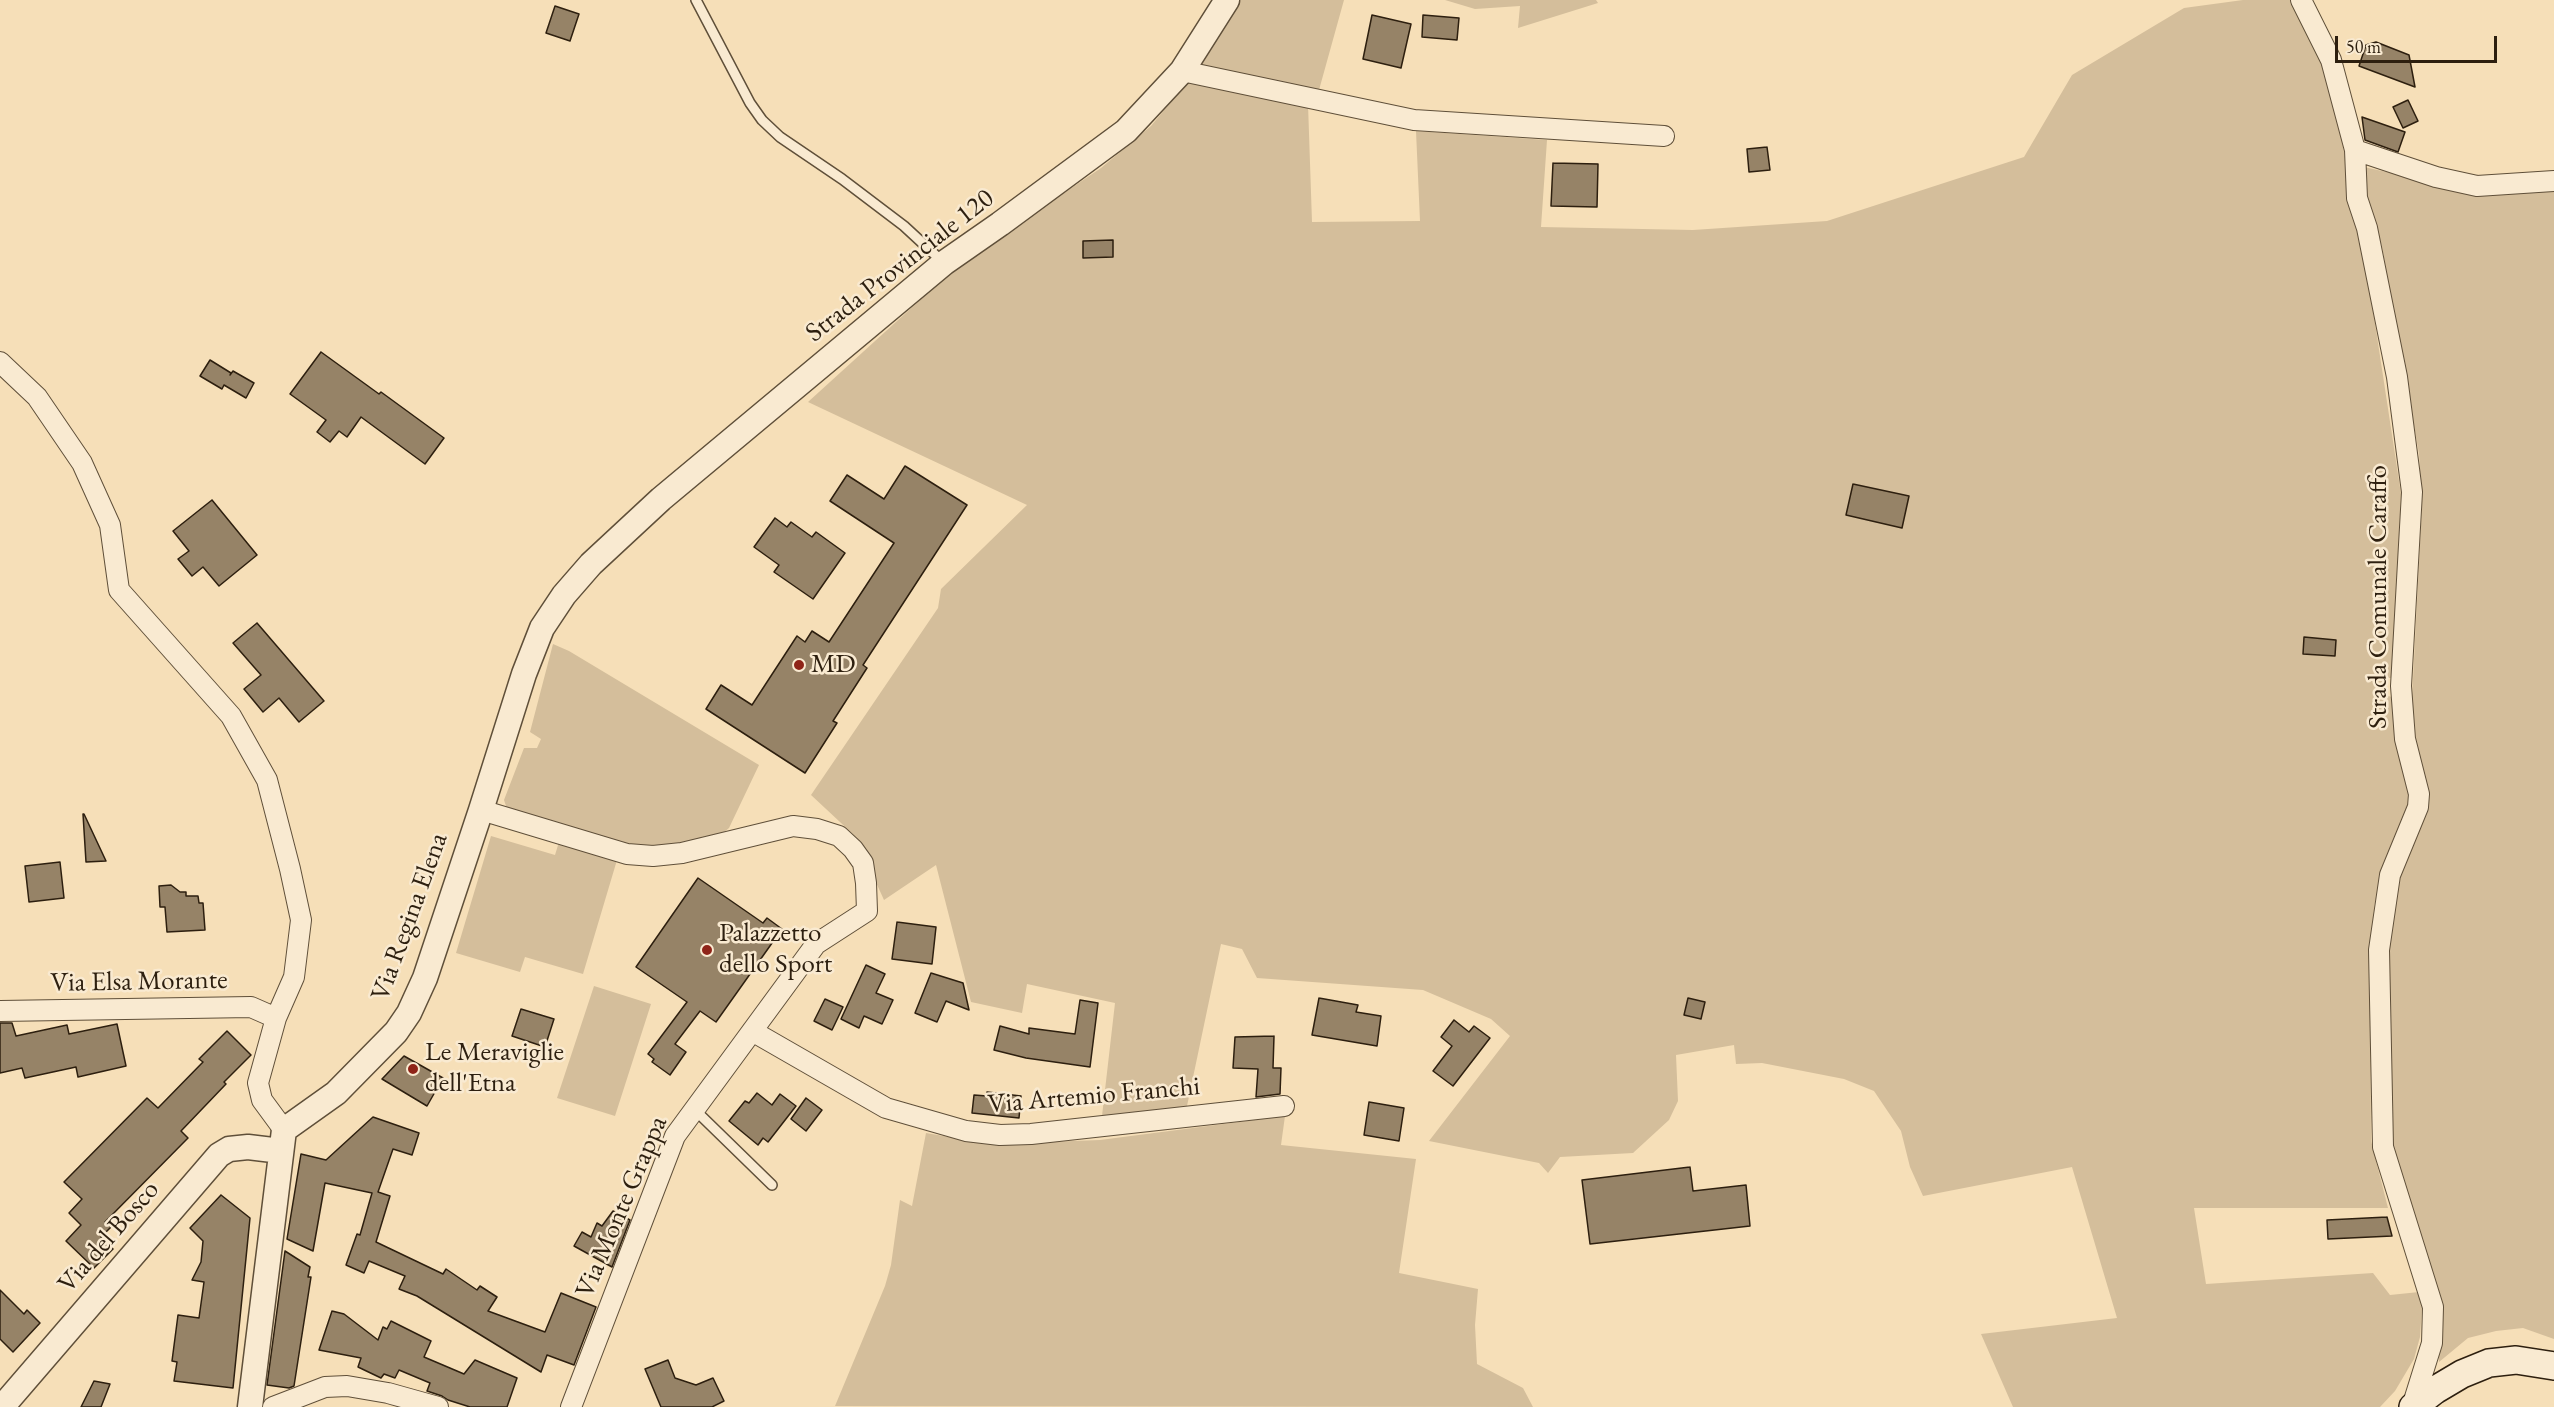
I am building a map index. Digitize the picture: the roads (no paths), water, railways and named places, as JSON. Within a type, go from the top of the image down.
[{"type":"main road","points":[[2413,1407],[2435,1389],[2462,1374],[2489,1363],[2516,1360],[2554,1366]]},
{"type":"street","name":"Strada Provinciale 120","points":[[591,564],[661,499],[944,263],[1126,131],[1182,71],[1227,0]]},
{"type":"street","name":"Strada Comunale Caraffo","points":[[2301,0],[2331,60],[2355,150],[2357,198],[2367,228],[2397,377],[2412,492],[2401,686],[2404,740],[2419,794],[2418,807],[2390,875],[2379,950],[2383,1147],[2433,1307],[2432,1343],[2413,1407]]},
{"type":"street","points":[[1182,71],[1414,120],[1664,136]]},
{"type":"street","points":[[2355,150],[2436,177],[2477,186],[2554,182]]},
{"type":"street","points":[[0,362],[37,398],[82,463],[110,525],[118,590],[231,716],[267,780],[290,869],[301,920],[294,977],[276,1018],[258,1083],[262,1100],[283,1141],[250,1407]]},
{"type":"street","name":"Via Regina Elena","points":[[283,1141],[336,1093],[396,1032],[409,1013],[424,978],[482,810],[524,674],[542,628],[564,595],[591,564]]},
{"type":"street","name":"Via Monte Grappa","points":[[482,810],[627,854],[653,856],[682,853],[793,826],[817,829],[838,836],[853,849],[863,863],[867,911],[816,944],[675,1136],[571,1407]]},
{"type":"street","name":"Via Elsa Morante","points":[[0,1011],[251,1007],[276,1018]]},
{"type":"street","name":"Via Artemio Franchi","points":[[752,1032],[886,1108],[966,1131],[1000,1135],[1031,1134],[1284,1106]]},
{"type":"street","name":"Via del Bosco","points":[[2,1407],[219,1155],[229,1149],[283,1141]]},
{"type":"street","points":[[273,1407],[325,1387],[347,1386],[388,1393],[438,1407]]},
{"type":"lane","points":[[696,0],[750,103],[762,120],[780,137],[842,179],[904,226],[944,263]]},
{"type":"lane","points":[[694,1109],[772,1185]]},
{"type":"place","name":"MD","points":[[799,665]]},
{"type":"place","name":"Palazzetto dello Sport","points":[[707,950]]},
{"type":"place","name":"Le Meraviglie dell'Etna","points":[[413,1069]]}]
